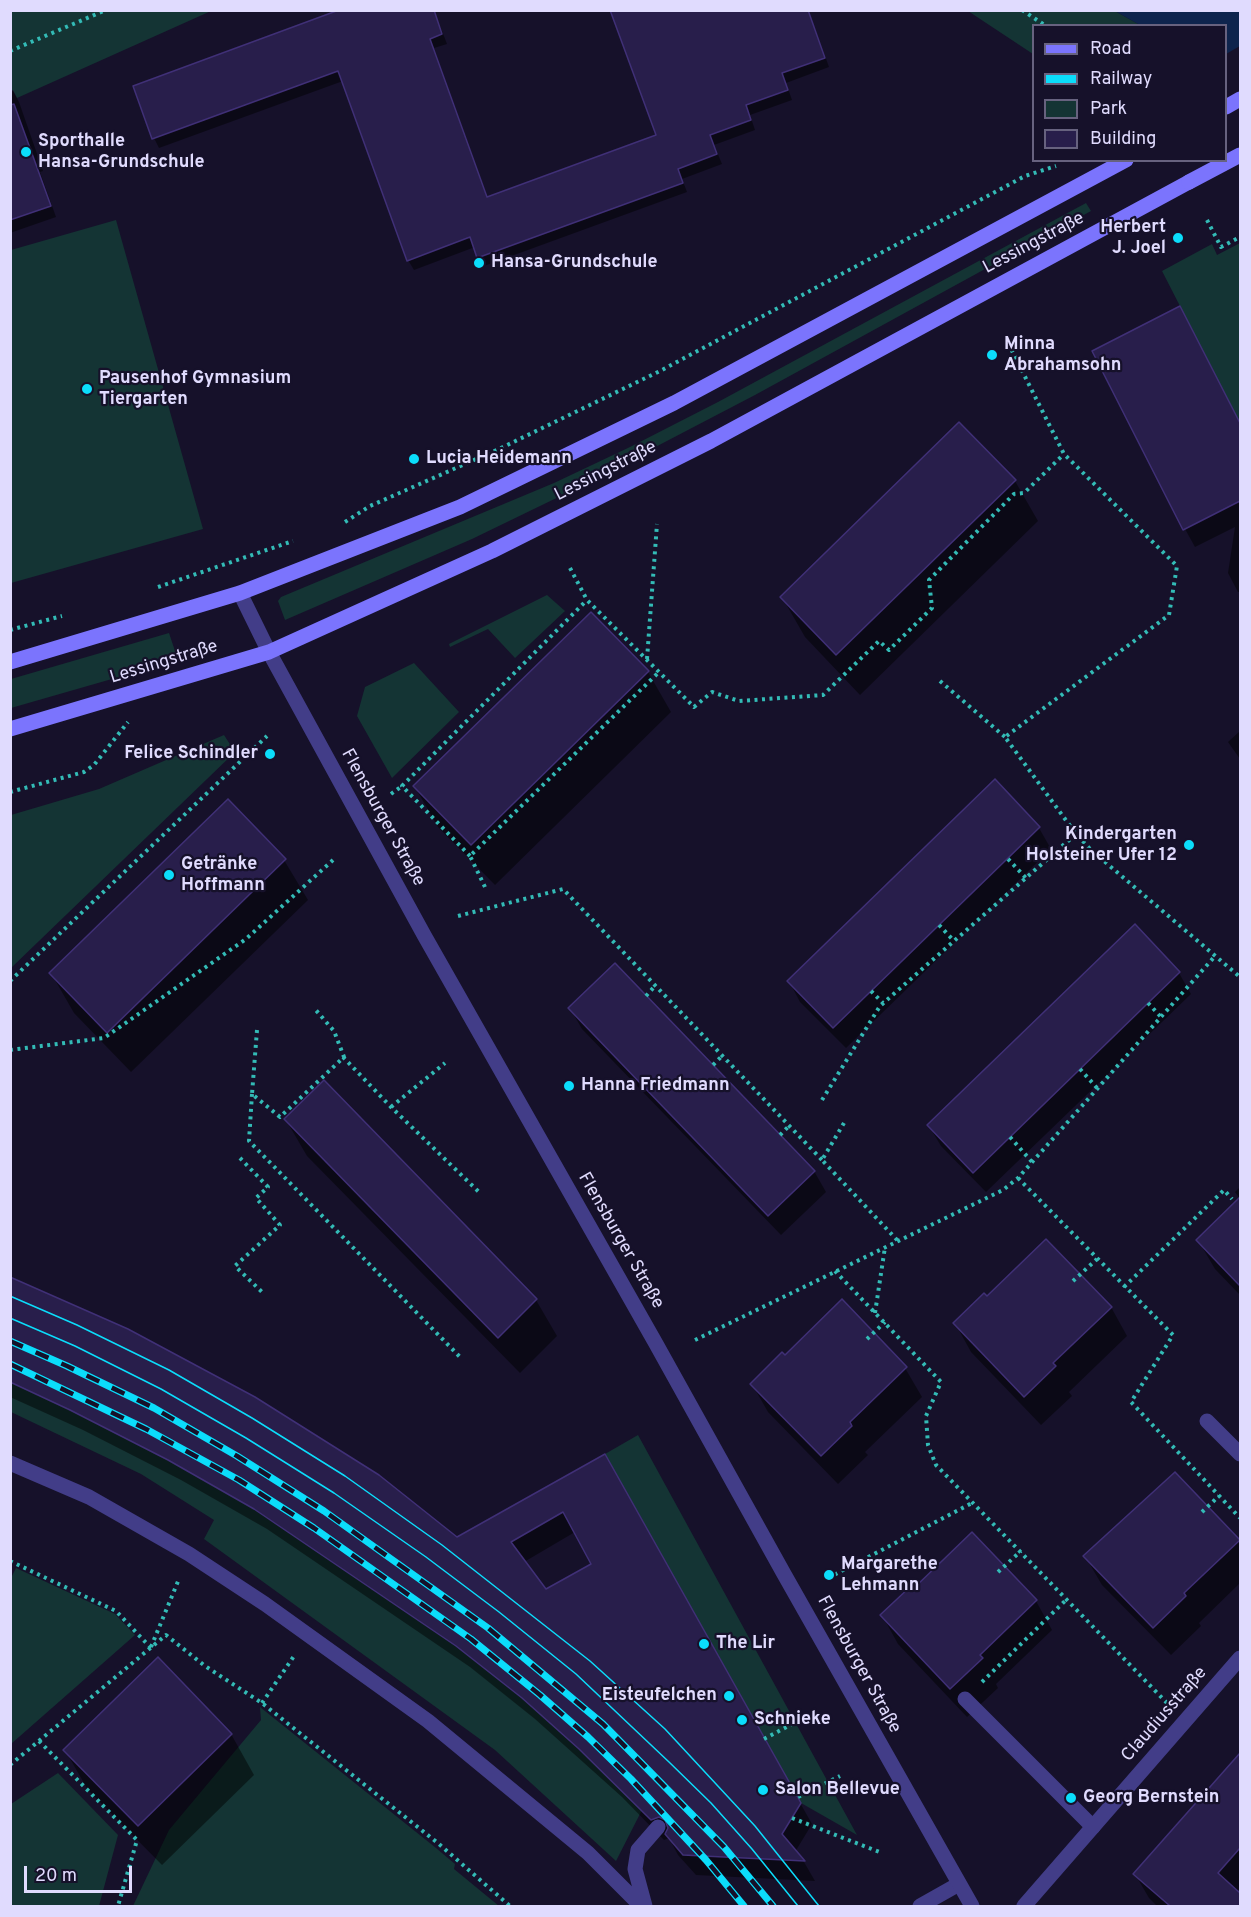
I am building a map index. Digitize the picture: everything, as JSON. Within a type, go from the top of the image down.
[{"type":"main road","name":"Lessingstraße","points":[[10,662],[240,593],[460,507],[674,403],[1122,162]]},
{"type":"main road","name":"Lessingstraße","points":[[10,729],[269,652],[492,551],[711,441],[1227,162]]},
{"type":"street","name":"Flensburger Straße","points":[[240,593],[269,652],[420,928],[972,1906]]},
{"type":"street","points":[[1207,1421],[1240,1454]]},
{"type":"street","points":[[10,1463],[89,1497],[189,1554],[265,1604],[437,1728],[588,1853],[643,1906]]},
{"type":"street","name":"Claudiusstraße","points":[[1024,1906],[1240,1658]]},
{"type":"street","points":[[965,1699],[1093,1827]]},
{"type":"street","points":[[643,1906],[635,1869],[638,1850],[658,1827]]},
{"type":"street","points":[[920,1906],[959,1884]]},
{"type":"path","points":[[10,51],[106,10]]},
{"type":"path","points":[[1022,10],[1043,24]]},
{"type":"path","points":[[336,527],[370,506],[499,449],[660,371],[1025,176],[1062,164]]},
{"type":"path","points":[[1208,220],[1221,247],[1240,237]]},
{"type":"path","points":[[1005,737],[1169,615],[1177,566],[1064,454],[1008,344]]},
{"type":"path","points":[[570,568],[587,600],[694,707],[712,692],[739,701],[823,695],[879,641],[889,650],[932,608],[929,580],[1014,494],[1024,493],[1064,454]]},
{"type":"path","points":[[647,659],[657,524]]},
{"type":"path","points":[[149,591],[304,538]]},
{"type":"path","points":[[391,794],[402,786],[587,600]]},
{"type":"path","points":[[10,630],[66,615]]},
{"type":"path","points":[[470,856],[659,672]]},
{"type":"path","points":[[940,681],[1005,737],[1076,834],[1091,850],[1240,976]]},
{"type":"path","points":[[10,792],[84,772],[94,765],[129,720]]},
{"type":"path","points":[[10,981],[267,736]]},
{"type":"path","points":[[402,786],[470,856],[485,887]]},
{"type":"path","points":[[822,1100],[883,1003],[1076,834]]},
{"type":"path","points":[[1008,859],[1026,878]]},
{"type":"path","points":[[10,1050],[104,1038],[246,939],[333,860]]},
{"type":"path","points":[[458,916],[563,889],[898,1241]]},
{"type":"path","points":[[939,925],[954,941]]},
{"type":"path","points":[[695,1340],[1003,1190],[1018,1178],[1215,955]]},
{"type":"path","points":[[646,996],[655,986]]},
{"type":"path","points":[[871,991],[883,1003]]},
{"type":"path","points":[[1148,1003],[1161,1017]]},
{"type":"path","points":[[252,1094],[279,1117],[344,1057],[334,1031],[314,1008]]},
{"type":"path","points":[[257,1030],[249,1142],[460,1357]]},
{"type":"path","points":[[713,1065],[722,1056]]},
{"type":"path","points":[[343,1057],[480,1193]]},
{"type":"path","points":[[391,1107],[445,1063]]},
{"type":"path","points":[[1080,1070],[1097,1088]]},
{"type":"path","points":[[822,1160],[844,1124]]},
{"type":"path","points":[[780,1135],[789,1126]]},
{"type":"path","points":[[1010,1137],[1032,1162]]},
{"type":"path","points":[[240,1158],[268,1187],[256,1198],[280,1225],[235,1266],[262,1292]]},
{"type":"path","points":[[1018,1178],[1173,1335],[1131,1402],[1240,1518]]},
{"type":"path","points":[[1124,1287],[1224,1190],[1232,1199]]},
{"type":"path","points":[[875,1313],[885,1246]]},
{"type":"path","points":[[1073,1281],[1097,1259]]},
{"type":"path","points":[[835,1271],[941,1382],[926,1416],[928,1445],[936,1464],[1185,1722]]},
{"type":"path","points":[[867,1339],[885,1322]]},
{"type":"path","points":[[1202,1512],[1219,1496]]},
{"type":"path","points":[[828,1578],[974,1502]]},
{"type":"path","points":[[998,1572],[1021,1551]]},
{"type":"path","points":[[151,1648],[189,1554]]},
{"type":"path","points":[[10,1561],[116,1611],[151,1648]]},
{"type":"path","points":[[965,1699],[1068,1599]]},
{"type":"path","points":[[10,1765],[166,1635],[205,1666],[262,1703],[439,1844],[510,1906]]},
{"type":"path","points":[[262,1703],[309,1636]]},
{"type":"path","points":[[764,1739],[807,1716]]},
{"type":"path","points":[[39,1741],[137,1840],[117,1906]]},
{"type":"path","points":[[798,1797],[840,1776]]},
{"type":"path","points":[[792,1818],[882,1853]]},
{"type":"green space","points":[[11,11],[211,11],[17,98],[13,90],[11,91]]},
{"type":"green space","points":[[968,11],[1115,11],[1138,24],[1032,24],[1032,53]]},
{"type":"green space","points":[[1086,203],[1091,211],[755,395],[573,490],[472,539],[285,620],[278,601],[281,597],[554,483],[630,447],[718,402]]},
{"type":"green space","name":"Pausenhof Gymnasium Tiergarten","points":[[116,220],[203,529],[11,583],[11,250]]},
{"type":"green space","points":[[1240,243],[1240,423],[1162,271],[1212,244],[1217,255]]},
{"type":"green space","points":[[547,595],[565,611],[515,658],[488,629],[450,647],[449,644]]},
{"type":"green space","points":[[169,633],[178,660],[11,708],[11,679]]},
{"type":"green space","points":[[414,663],[459,712],[392,778],[357,716],[365,687]]},
{"type":"green space","points":[[224,735],[235,752],[11,968],[11,815],[99,789]]},
{"type":"green space","points":[[10,1382],[168,1460],[254,1509],[456,1646],[522,1698],[642,1810],[616,1861],[495,1750],[204,1539],[214,1520],[141,1474],[11,1412]]},
{"type":"green space","points":[[638,1435],[857,1835],[801,1803],[605,1454]]},
{"type":"green space","points":[[16,1568],[115,1614],[135,1635],[11,1744],[10,1580]]},
{"type":"green space","points":[[260,1707],[436,1848],[455,1864],[454,1869],[499,1906],[133,1906],[169,1830],[261,1720]]},
{"type":"green space","points":[[58,1773],[118,1835],[99,1906],[11,1906],[11,1804]]},
{"type":"water","points":[[1115,11],[1240,11],[1240,100],[1227,87],[1227,24],[1138,24]]},
{"type":"pier","points":[[1240,46],[1240,103],[1227,91],[1227,53]]},
{"type":"building","points":[[339,10],[434,10],[442,34],[430,39],[487,197],[656,135],[610,10],[808,10],[825,58],[782,73],[788,90],[746,105],[751,120],[710,135],[717,154],[678,169],[683,183],[477,258],[470,237],[407,261],[338,71],[152,139],[133,86]]},
{"type":"building","name":"Sporthalle Hansa-Grundschule","points":[[14,104],[51,206],[10,220],[10,105]]},
{"type":"building","points":[[1180,306],[1240,423],[1240,501],[1183,530],[1092,351]]},
{"type":"building","points":[[959,422],[1016,480],[836,655],[780,597]]},
{"type":"building","points":[[591,612],[649,671],[471,845],[413,786]]},
{"type":"building","points":[[995,779],[1040,827],[833,1028],[787,981]]},
{"type":"building","points":[[228,799],[286,859],[107,1033],[49,973]]},
{"type":"building","points":[[1135,924],[1180,972],[973,1173],[927,1125]]},
{"type":"building","points":[[615,963],[815,1171],[768,1216],[568,1008]]},
{"type":"building","points":[[324,1080],[537,1299],[498,1338],[284,1119]]},
{"type":"building","points":[[1240,1197],[1240,1286],[1196,1240]]},
{"type":"building","points":[[1046,1239],[1112,1307],[1053,1363],[1056,1366],[1024,1397],[953,1323],[984,1293],[987,1296]]},
{"type":"building","points":[[10,1277],[128,1329],[255,1397],[379,1475],[457,1537],[605,1454],[801,1803],[782,1834],[805,1861],[683,1855],[665,1834],[668,1828],[665,1820],[659,1817],[651,1820],[579,1749],[522,1698],[456,1646],[254,1509],[168,1460],[10,1382]],"holes":[[[563,1512],[591,1564],[546,1589],[511,1542]]]},
{"type":"building","points":[[842,1299],[907,1367],[850,1422],[852,1426],[821,1456],[750,1384],[782,1352],[785,1355]]},
{"type":"building","points":[[1175,1472],[1240,1540],[1184,1593],[1186,1596],[1153,1628],[1083,1556]]},
{"type":"building","points":[[972,1532],[1037,1600],[980,1655],[983,1658],[950,1689],[880,1615],[911,1586],[913,1589]]},
{"type":"building","points":[[158,1657],[232,1734],[138,1826],[63,1750]]},
{"type":"building","points":[[1240,1753],[1240,1848],[1218,1873],[1240,1893],[1240,1906],[1170,1906],[1133,1874]]},
{"type":"tram line","points":[[10,1296],[77,1325],[169,1370],[345,1476],[442,1545],[590,1661],[665,1729],[755,1826],[819,1906]]},
{"type":"tram line","points":[[10,1318],[75,1346],[161,1389],[334,1493],[426,1557],[576,1674],[711,1803],[798,1906]]},
{"type":"railway","points":[[10,1341],[154,1408],[237,1456],[324,1511],[488,1628],[603,1724],[724,1847],[773,1906]]},
{"type":"railway","points":[[10,1364],[146,1429],[239,1480],[314,1528],[471,1639],[540,1695],[631,1779],[706,1860],[744,1906]]},
{"type":"place","name":"Sporthalle Hansa-Grundschule","points":[[26,152]]},
{"type":"place","name":"Herbert J. Joel","points":[[1178,238]]},
{"type":"place","name":"Hansa-Grundschule","points":[[479,263]]},
{"type":"place","name":"Minna Abrahamsohn","points":[[992,355]]},
{"type":"place","name":"Pausenhof Gymnasium Tiergarten","points":[[87,389]]},
{"type":"place","name":"Lucia Heidemann","points":[[414,459]]},
{"type":"place","name":"Felice Schindler","points":[[270,754]]},
{"type":"place","name":"Kindergarten Holsteiner Ufer 12","points":[[1189,845]]},
{"type":"place","name":"Getränke Hoffmann","points":[[169,875]]},
{"type":"place","name":"Hanna Friedmann","points":[[569,1086]]},
{"type":"place","name":"Margarethe Lehmann","points":[[829,1575]]},
{"type":"place","name":"The Lir","points":[[704,1644]]},
{"type":"place","name":"Eisteufelchen","points":[[729,1696]]},
{"type":"place","name":"Schnieke","points":[[742,1720]]},
{"type":"place","name":"Salon Bellevue","points":[[763,1790]]},
{"type":"place","name":"Georg Bernstein","points":[[1071,1798]]}]
